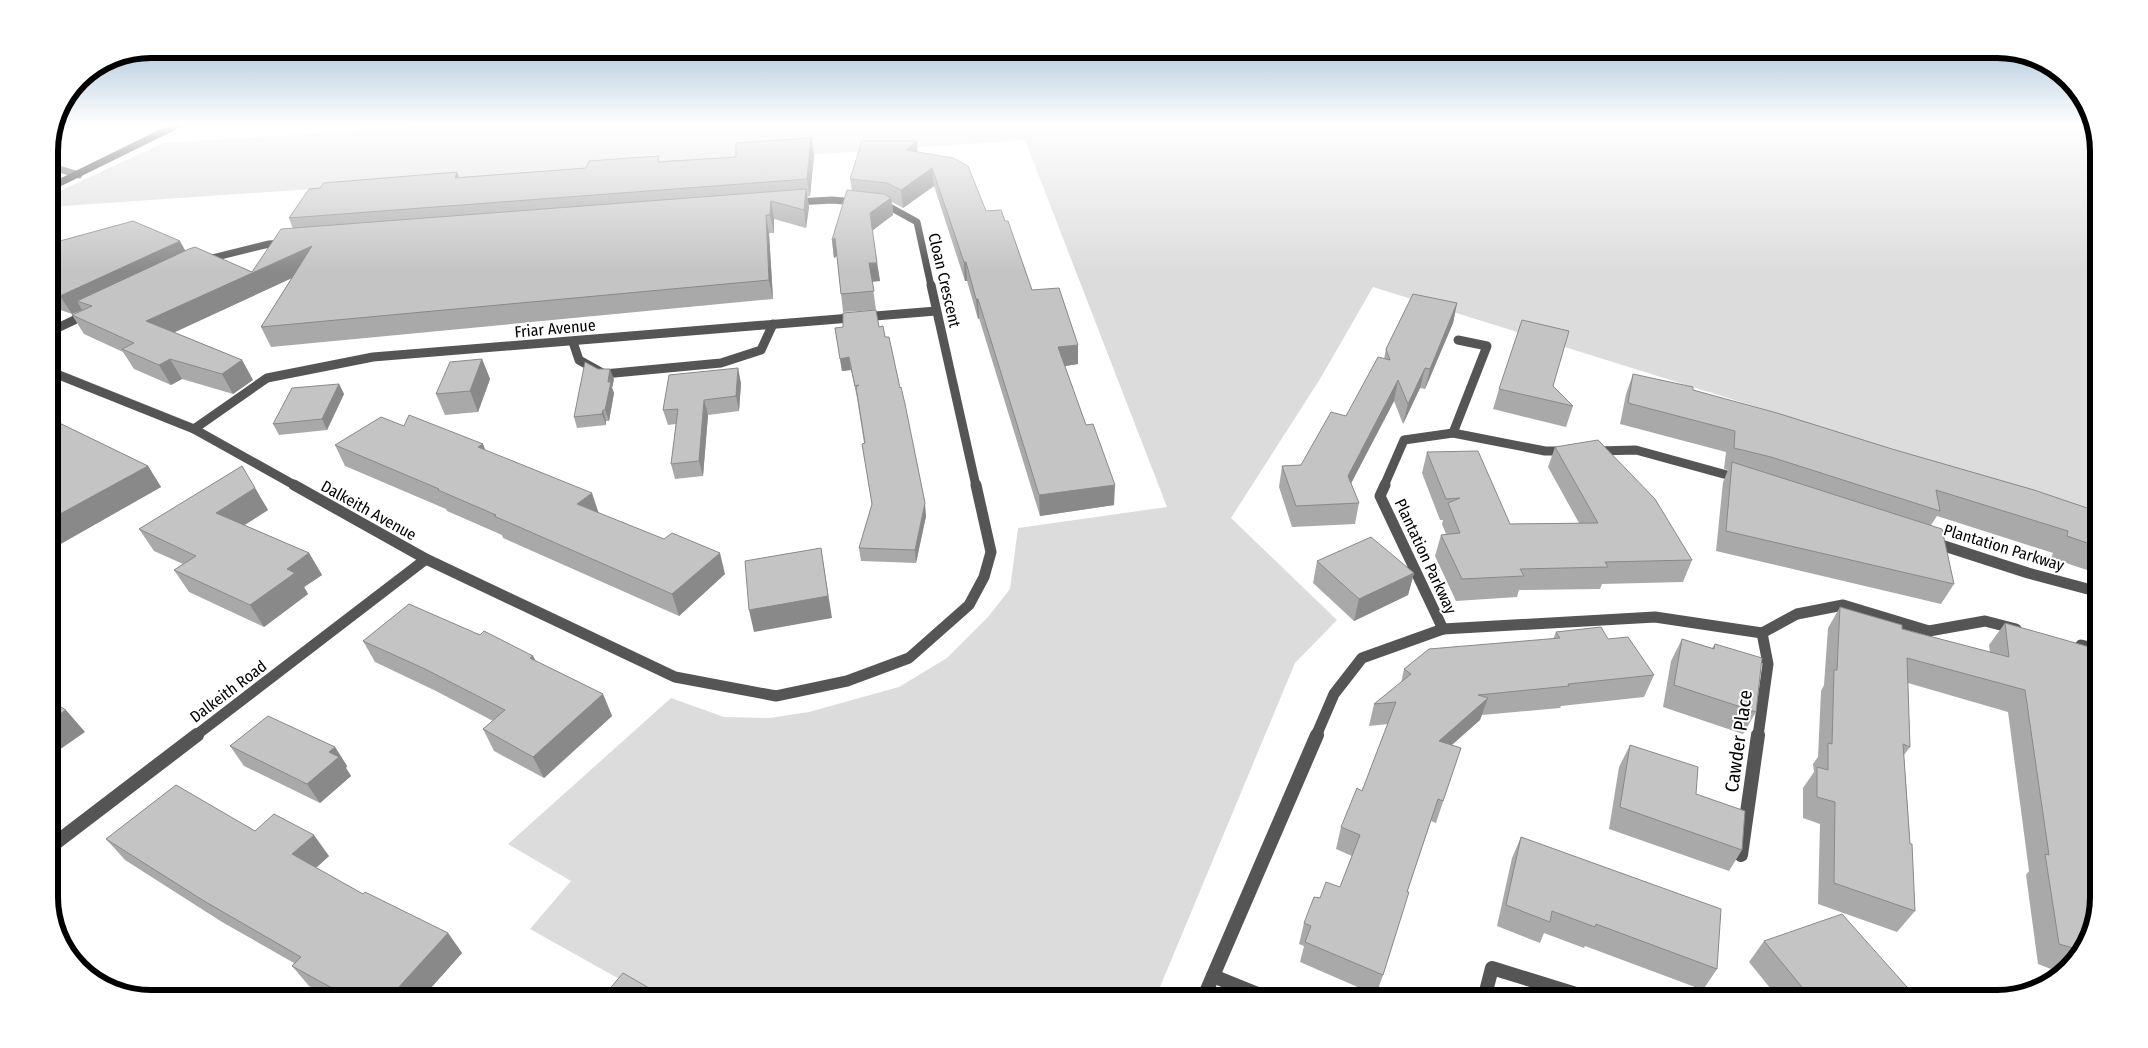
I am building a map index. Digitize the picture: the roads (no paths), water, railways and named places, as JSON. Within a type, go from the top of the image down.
[{"type":"street","points":[[58,184],[79,175]]},
{"type":"street","name":"Cloan Crescent","points":[[675,677],[776,696],[846,681],[909,658],[969,606],[984,577],[991,552],[917,222],[888,206],[832,200],[783,203]]},
{"type":"street","points":[[197,262],[269,244],[289,242]]},
{"type":"street","points":[[58,328],[92,311]]},
{"type":"street","name":"Friar Avenue","points":[[194,429],[267,378],[373,357],[936,311]]},
{"type":"street","points":[[573,342],[579,360],[604,374],[722,363],[761,350],[773,324]]},
{"type":"street","points":[[1453,433],[1487,346],[1458,340]]},
{"type":"street","name":"Dalkeith Avenue","points":[[58,375],[194,429],[426,559],[675,677]]},
{"type":"street","name":"Plantation Parkway","points":[[1443,629],[1380,496],[1404,440],[1453,433],[1545,451],[1636,450],[1749,482]]},
{"type":"street","name":"Plantation Parkway","points":[[1924,539],[2028,573],[2090,590]]},
{"type":"street","name":"Dalkeith Road","points":[[58,841],[426,559]]},
{"type":"street","points":[[1762,633],[1797,614],[1843,605],[1929,631],[1985,621],[2023,631]]},
{"type":"street","name":"Plantation Parkway","points":[[1208,990],[1334,694],[1362,658],[1443,629],[1656,617],[1762,633]]},
{"type":"street","name":"Cawder Place","points":[[1741,855],[1768,664],[1762,633]]},
{"type":"street","points":[[2071,642],[2090,647]]},
{"type":"street","points":[[1486,990],[1492,968],[1563,990]]},
{"type":"street","points":[[1214,976],[1248,990]]}]
